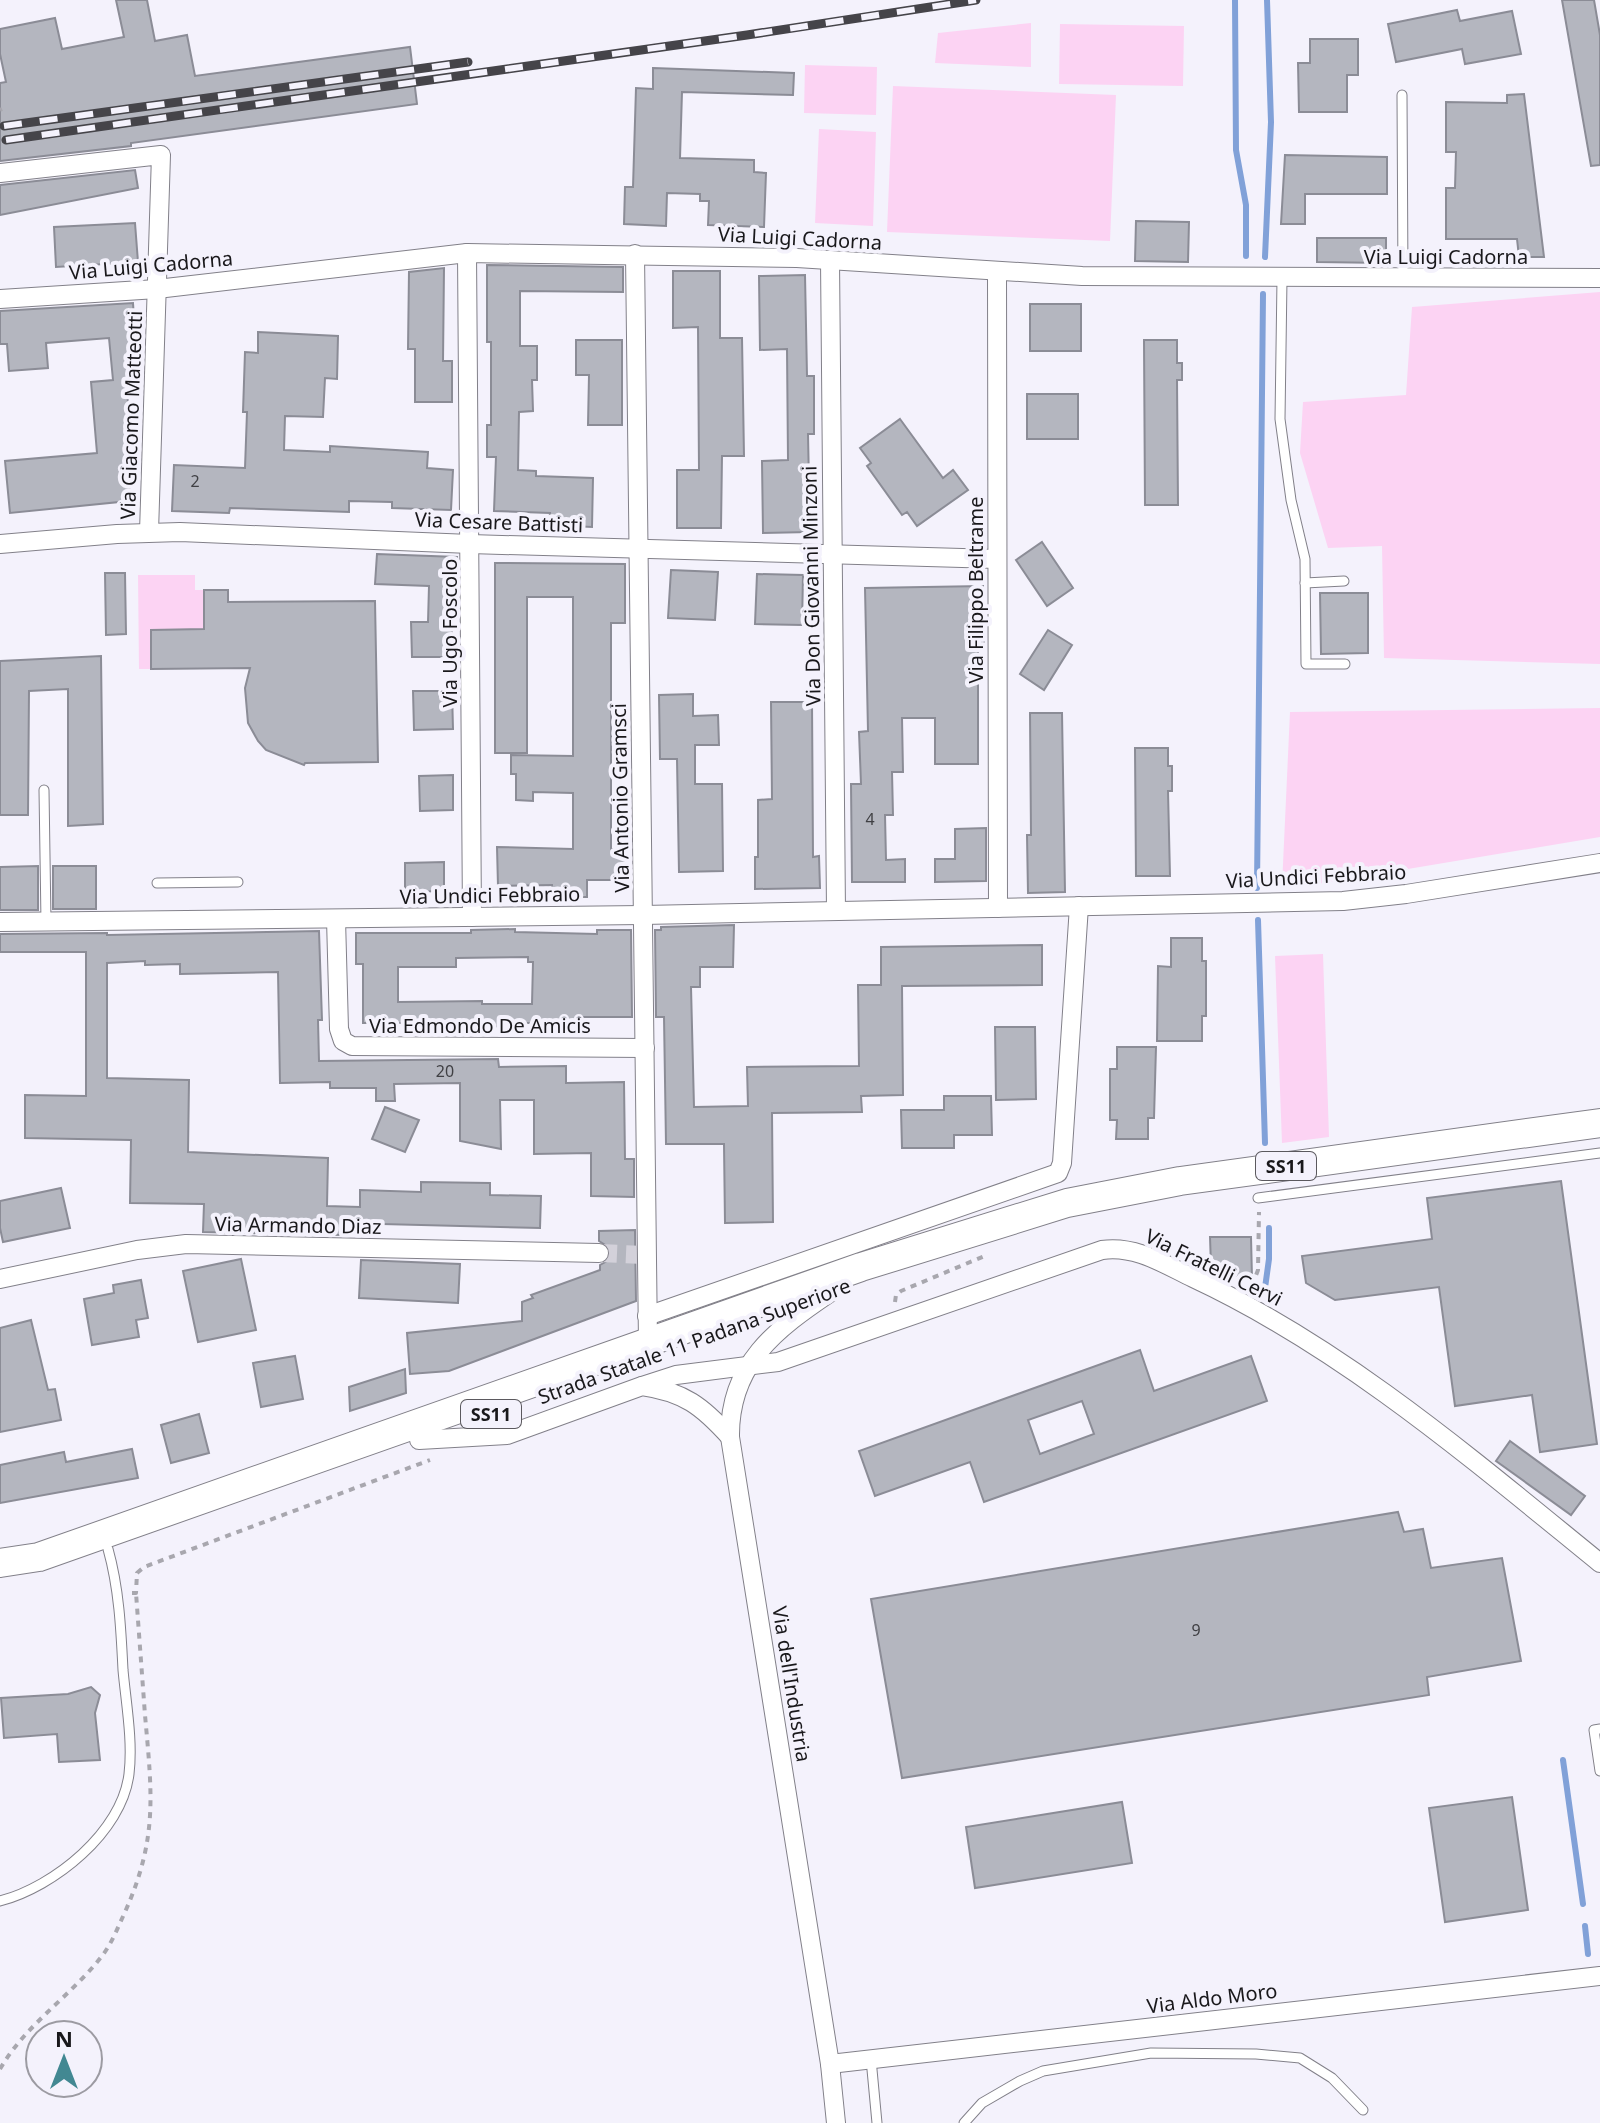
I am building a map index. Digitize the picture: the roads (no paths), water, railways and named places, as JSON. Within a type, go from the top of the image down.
[{"type":"main road","name":"Strada Statale 11 Padana Superiore","points":[[0,1581],[430,1448],[831,1292],[986,1240],[1067,1203],[1156,1184],[1600,1123]]},
{"type":"main road","name":"Strada Statale 11 Padana Superiore","points":[[0,1561],[29,1560],[648,1329],[861,1267],[986,1240]]},
{"type":"street","name":"Via Giacomo Matteotti","points":[[0,173],[161,155],[149,532]]},
{"type":"street","name":"Via Luigi Cadorna","points":[[0,299],[157,289],[467,253],[830,260],[1082,276],[1600,278]]},
{"type":"street","name":"Via Ugo Foscolo","points":[[467,253],[472,917]]},
{"type":"street","name":"Via Antonio Gramsci","points":[[635,254],[648,1329]]},
{"type":"street","name":"Via Don Giovanni Minzoni","points":[[830,260],[836,911]]},
{"type":"street","name":"Via Filippo Beltrame","points":[[997,272],[998,908]]},
{"type":"street","name":"Via Cesare Battisti","points":[[0,544],[149,532],[997,559]]},
{"type":"street","name":"Via Undici Febbraio","points":[[0,922],[643,915],[1358,900],[1600,863]]},
{"type":"street","points":[[648,1329],[1058,1173],[1062,1163],[1079,906]]},
{"type":"street","name":"Via Edmondo De Amicis","points":[[336,919],[338,1023],[341,1037],[352,1046],[645,1048]]},
{"type":"street","name":"Via Armando Diaz","points":[[0,1279],[137,1250],[186,1244],[599,1253]]},
{"type":"street","name":"Via Fratelli Cervi","points":[[430,1448],[507,1435],[676,1375],[778,1362],[1102,1250],[1123,1248],[1243,1301],[1289,1329],[1435,1430],[1600,1563]]},
{"type":"street","name":"Via dell'Industria","points":[[831,1292],[770,1337],[757,1351],[731,1404],[730,1437],[830,2064],[836,2123]]},
{"type":"street","points":[[642,1386],[662,1389],[694,1402],[730,1437]]},
{"type":"street","name":"Via Aldo Moro","points":[[830,2064],[1600,1976]]},
{"type":"lane","points":[[1402,95],[1403,279]]},
{"type":"lane","points":[[1282,279],[1280,419],[1288,485],[1305,559],[1306,664],[1345,664]]},
{"type":"lane","points":[[1305,583],[1344,581]]},
{"type":"lane","points":[[44,790],[46,922]]},
{"type":"lane","points":[[157,883],[238,882]]},
{"type":"lane","points":[[1258,1198],[1600,1153]]},
{"type":"lane","points":[[0,1901],[38,1885],[84,1853],[104,1828],[125,1790],[130,1764],[122,1649],[116,1576],[108,1549]]},
{"type":"lane","points":[[1600,1729],[1594,1730],[1600,1771]]},
{"type":"lane","points":[[964,2123],[982,2103],[1043,2071],[1151,2053],[1256,2054],[1300,2058],[1332,2078],[1363,2110]]},
{"type":"lane","points":[[871,2059],[877,2123]]},
{"type":"waterway","points":[[1235,0],[1236,150],[1246,205],[1246,256]]},
{"type":"waterway","points":[[1265,257],[1271,122],[1267,0]]},
{"type":"waterway","points":[[1257,888],[1263,294]]},
{"type":"waterway","points":[[1258,920],[1265,1143]]},
{"type":"waterway","points":[[1265,1288],[1269,1228]]},
{"type":"waterway","points":[[1563,1760],[1583,1904]]},
{"type":"waterway","points":[[1585,1926],[1588,1954]]},
{"type":"tunnel","points":[[599,1253],[644,1255]]},
{"type":"railway","points":[[6,140],[976,0]]},
{"type":"railway","points":[[4,126],[468,62]]}]
